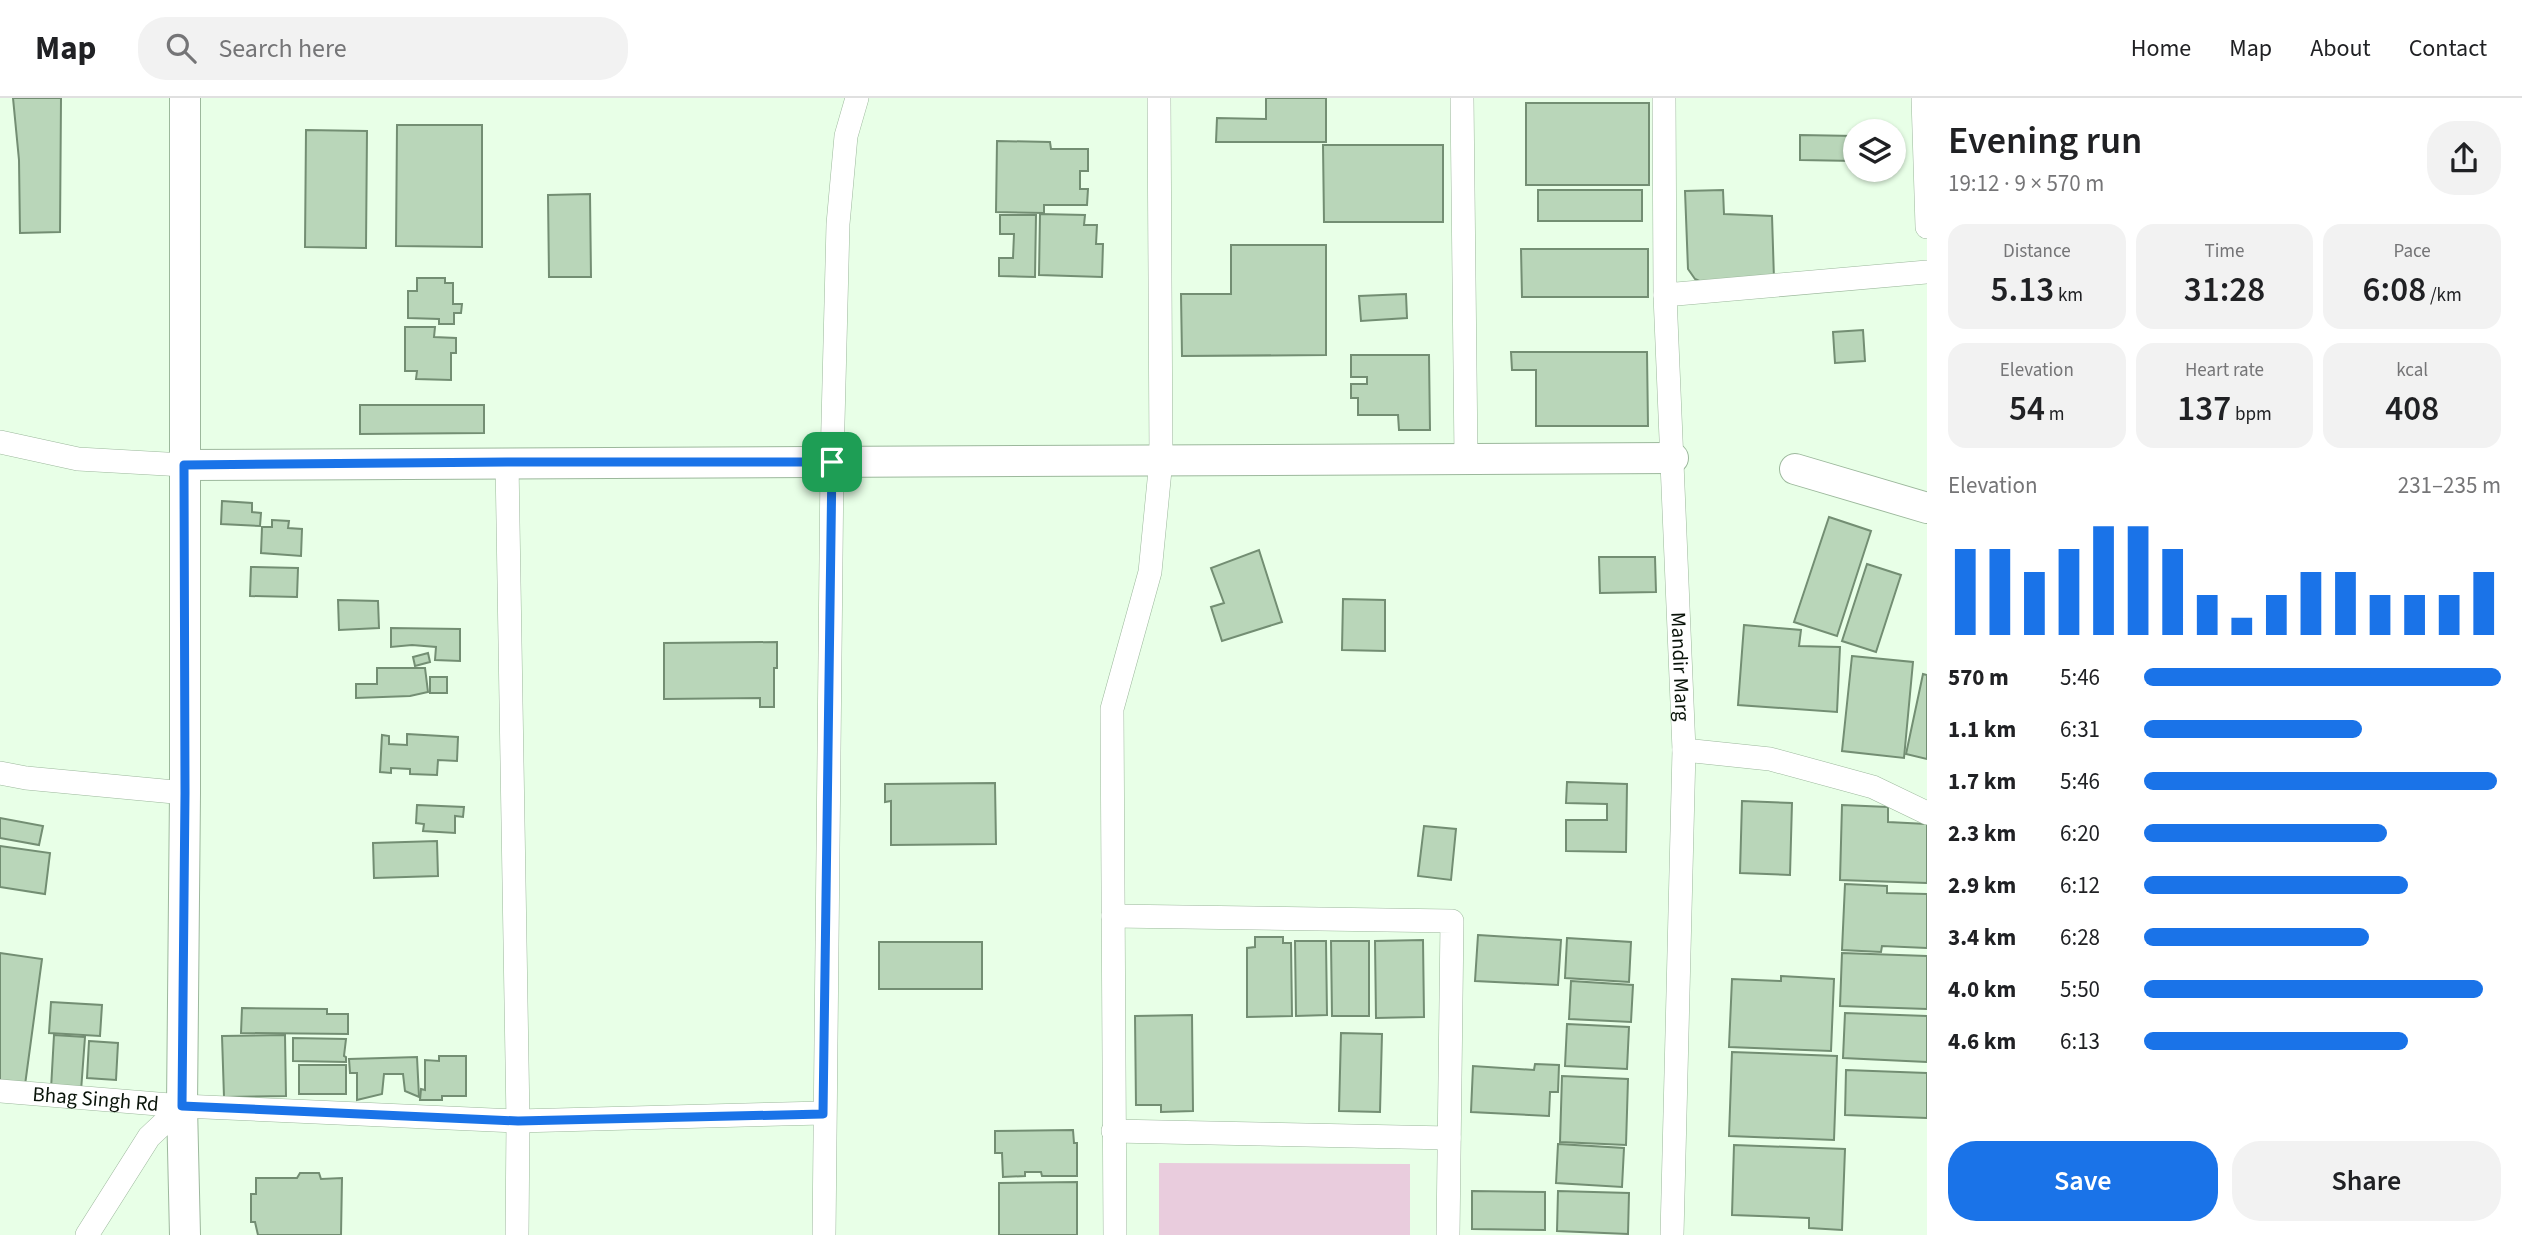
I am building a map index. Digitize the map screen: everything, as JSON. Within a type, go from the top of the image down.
[{"type":"street","points":[[185,98],[182,1106],[185,1235]]},
{"type":"street","points":[[824,1235],[823,1114],[832,462],[838,224],[846,136],[857,98]]},
{"type":"street","points":[[1115,1235],[1112,709],[1150,572],[1161,460],[1160,98]]},
{"type":"street","points":[[1462,98],[1466,458]]},
{"type":"street","name":"Mandir Marg","points":[[1664,98],[1665,295],[1684,750],[1672,1235]]},
{"type":"street","points":[[1923,98],[1927,226]]},
{"type":"street","points":[[1665,295],[1927,272]]},
{"type":"street","points":[[0,442],[78,459],[184,465],[1673,458]]},
{"type":"street","points":[[507,462],[518,1121],[517,1235]]},
{"type":"street","points":[[1796,469],[1927,508]]},
{"type":"street","points":[[1684,750],[1770,759],[1873,788],[1927,813]]},
{"type":"street","points":[[0,773],[26,778],[185,793]]},
{"type":"street","points":[[1113,916],[1452,920],[1448,1235]]},
{"type":"street","name":"Bhag Singh Rd","points":[[0,1091],[182,1106],[518,1121],[823,1114]]},
{"type":"street","points":[[88,1235],[149,1137],[182,1106]]},
{"type":"street","points":[[1113,1131],[1449,1138]]},
{"type":"shaded area","points":[[1159,1163],[1410,1164],[1410,1235],[1159,1235]]},
{"type":"building","points":[[13,98],[61,98],[60,232],[20,233],[19,160]]},
{"type":"building","points":[[1266,98],[1326,98],[1326,142],[1216,142],[1217,118],[1266,119]]},
{"type":"building","points":[[1526,103],[1649,103],[1649,185],[1526,185]]},
{"type":"building","points":[[397,125],[482,125],[482,247],[396,246]]},
{"type":"building","points":[[306,130],[367,131],[366,248],[305,247]]},
{"type":"building","points":[[1800,135],[1843,136],[1843,161],[1800,160]]},
{"type":"building","points":[[997,141],[1050,142],[1051,149],[1088,149],[1088,171],[1080,171],[1080,189],[1088,189],[1087,205],[1044,205],[1044,213],[996,212]]},
{"type":"building","points":[[1323,145],[1443,145],[1443,222],[1324,222]]},
{"type":"building","points":[[1538,190],[1642,190],[1642,221],[1538,221]]},
{"type":"building","points":[[1723,190],[1724,214],[1772,216],[1774,279],[1704,283],[1695,279],[1688,269],[1685,191]]},
{"type":"building","points":[[590,194],[591,277],[549,277],[548,195]]},
{"type":"building","points":[[1040,214],[1085,215],[1084,225],[1097,225],[1096,244],[1103,244],[1102,277],[1039,275]]},
{"type":"building","points":[[1000,215],[1036,215],[1035,277],[999,276],[999,258],[1013,258],[1014,234],[1000,234]]},
{"type":"building","points":[[1231,245],[1326,245],[1326,355],[1182,356],[1181,294],[1231,294]]},
{"type":"building","points":[[1521,249],[1648,249],[1648,297],[1522,297]]},
{"type":"building","points":[[417,278],[445,278],[445,283],[453,283],[453,304],[462,304],[461,313],[454,313],[454,324],[439,324],[439,319],[408,318],[408,291],[417,291]]},
{"type":"building","points":[[1406,294],[1407,318],[1361,321],[1359,296]]},
{"type":"building","points":[[405,327],[435,327],[434,337],[456,338],[456,353],[451,353],[451,380],[416,379],[417,371],[405,371]]},
{"type":"building","points":[[1863,330],[1865,361],[1835,363],[1833,332]]},
{"type":"building","points":[[1511,352],[1647,352],[1648,426],[1536,426],[1536,370],[1512,370]]},
{"type":"building","points":[[1351,355],[1429,355],[1430,430],[1399,430],[1398,415],[1358,415],[1358,398],[1351,398],[1351,384],[1367,384],[1367,377],[1351,377]]},
{"type":"building","points":[[360,405],[484,405],[484,433],[360,434]]},
{"type":"building","points":[[222,501],[252,503],[252,512],[261,513],[260,526],[221,524]]},
{"type":"building","points":[[1829,517],[1871,531],[1837,636],[1794,622]]},
{"type":"building","points":[[272,520],[289,521],[288,528],[302,529],[301,556],[261,553],[262,527],[272,527]]},
{"type":"building","points":[[1259,550],[1282,622],[1222,641],[1211,607],[1224,603],[1211,568]]},
{"type":"building","points":[[1599,557],[1655,557],[1656,592],[1600,593]]},
{"type":"building","points":[[1867,564],[1901,575],[1876,652],[1842,641]]},
{"type":"building","points":[[251,567],[298,568],[297,597],[250,596]]},
{"type":"building","points":[[1343,599],[1385,600],[1385,651],[1342,650]]},
{"type":"building","points":[[338,600],[378,601],[379,628],[339,630]]},
{"type":"building","points":[[1744,625],[1801,630],[1799,646],[1840,647],[1837,712],[1738,705]]},
{"type":"building","points":[[391,628],[460,629],[460,661],[435,660],[436,647],[391,647]]},
{"type":"building","points":[[777,642],[774,707],[760,707],[760,698],[664,699],[664,643]]},
{"type":"building","points":[[428,653],[430,662],[415,666],[413,657]]},
{"type":"building","points":[[1852,656],[1913,662],[1904,758],[1842,751]]},
{"type":"building","points":[[377,668],[425,668],[428,692],[410,696],[356,698],[356,684],[377,684]]},
{"type":"building","points":[[1923,674],[1927,675],[1927,759],[1906,754]]},
{"type":"building","points":[[430,677],[447,677],[447,693],[430,693]]},
{"type":"building","points":[[407,734],[458,737],[457,761],[438,760],[437,775],[410,774],[410,769],[391,768],[391,773],[380,772],[382,735],[389,736],[389,744],[407,745]]},
{"type":"building","points":[[1567,782],[1627,784],[1626,852],[1566,851],[1566,820],[1607,820],[1607,804],[1566,803]]},
{"type":"building","points":[[995,783],[996,844],[891,845],[891,801],[885,802],[885,784]]},
{"type":"building","points":[[1742,801],[1792,803],[1790,875],[1740,873]]},
{"type":"building","points":[[417,805],[464,807],[463,817],[455,816],[455,833],[423,831],[424,824],[416,823]]},
{"type":"building","points":[[1842,805],[1888,807],[1888,822],[1927,824],[1927,883],[1840,880]]},
{"type":"building","points":[[0,818],[43,826],[39,845],[0,838]]},
{"type":"building","points":[[1424,826],[1456,829],[1451,880],[1418,876]]},
{"type":"building","points":[[437,841],[438,876],[374,878],[373,843]]},
{"type":"building","points":[[0,846],[50,853],[45,894],[0,887]]},
{"type":"building","points":[[1845,884],[1887,886],[1887,893],[1927,894],[1927,948],[1882,946],[1881,952],[1842,950]]},
{"type":"building","points":[[1478,935],[1561,940],[1558,985],[1475,981]]},
{"type":"building","points":[[1255,937],[1283,937],[1283,943],[1291,943],[1292,1016],[1247,1017],[1247,948],[1255,947]]},
{"type":"building","points":[[1567,938],[1631,942],[1629,982],[1565,978]]},
{"type":"building","points":[[1423,940],[1424,1017],[1376,1018],[1375,941]]},
{"type":"building","points":[[1295,941],[1326,941],[1327,1015],[1296,1016]]},
{"type":"building","points":[[1331,941],[1369,941],[1369,1016],[1332,1016]]},
{"type":"building","points":[[879,942],[982,942],[982,989],[879,989]]},
{"type":"building","points":[[0,953],[42,959],[25,1085],[0,1081]]},
{"type":"building","points":[[1842,953],[1927,956],[1927,1009],[1840,1006]]},
{"type":"building","points":[[1781,976],[1834,979],[1831,1051],[1729,1047],[1732,979],[1781,981]]},
{"type":"building","points":[[1571,981],[1633,985],[1631,1022],[1569,1019]]},
{"type":"building","points":[[51,1002],[102,1005],[100,1036],[49,1033]]},
{"type":"building","points":[[242,1008],[327,1009],[327,1014],[348,1014],[348,1034],[241,1033]]},
{"type":"building","points":[[1845,1013],[1927,1016],[1927,1062],[1843,1058]]},
{"type":"building","points":[[1192,1015],[1193,1111],[1161,1112],[1161,1105],[1136,1105],[1135,1016]]},
{"type":"building","points":[[1567,1024],[1629,1027],[1627,1069],[1565,1066]]},
{"type":"building","points":[[1341,1033],[1382,1034],[1380,1112],[1339,1111]]},
{"type":"building","points":[[54,1035],[85,1037],[81,1091],[51,1089]]},
{"type":"building","points":[[285,1035],[286,1096],[224,1097],[222,1036]]},
{"type":"building","points":[[293,1038],[346,1039],[346,1062],[293,1061]]},
{"type":"building","points":[[89,1041],[118,1043],[116,1080],[87,1078]]},
{"type":"building","points":[[1732,1052],[1837,1056],[1834,1140],[1729,1136]]},
{"type":"building","points":[[439,1056],[466,1056],[466,1096],[420,1100],[421,1089],[425,1090],[425,1060],[439,1061]]},
{"type":"building","points":[[417,1057],[419,1097],[405,1091],[403,1074],[384,1074],[382,1094],[357,1100],[357,1073],[350,1073],[349,1059]]},
{"type":"building","points":[[1535,1064],[1559,1065],[1558,1092],[1550,1092],[1549,1116],[1471,1112],[1473,1066],[1534,1070]]},
{"type":"building","points":[[299,1065],[346,1065],[346,1094],[299,1094]]},
{"type":"building","points":[[1846,1070],[1927,1073],[1927,1118],[1845,1115]]},
{"type":"building","points":[[1562,1076],[1628,1079],[1626,1145],[1560,1142]]},
{"type":"building","points":[[1073,1130],[1074,1143],[1077,1143],[1077,1176],[1042,1176],[1041,1172],[1025,1172],[1025,1176],[1003,1177],[1002,1153],[995,1153],[995,1131]]},
{"type":"building","points":[[1558,1144],[1624,1148],[1622,1187],[1556,1183]]},
{"type":"building","points":[[1734,1145],[1845,1149],[1842,1230],[1809,1228],[1809,1218],[1732,1215]]},
{"type":"building","points":[[300,1173],[319,1173],[321,1179],[342,1178],[341,1235],[258,1235],[255,1222],[251,1222],[251,1194],[256,1194],[256,1178],[297,1178]]},
{"type":"building","points":[[1077,1182],[1077,1235],[999,1235],[999,1183]]},
{"type":"building","points":[[1472,1191],[1545,1192],[1545,1230],[1472,1229]]},
{"type":"building","points":[[1558,1191],[1629,1193],[1628,1234],[1557,1231]]},
{"type":"route","points":[[832,462],[823,1114],[518,1121],[182,1106],[184,465],[832,462]]}]
